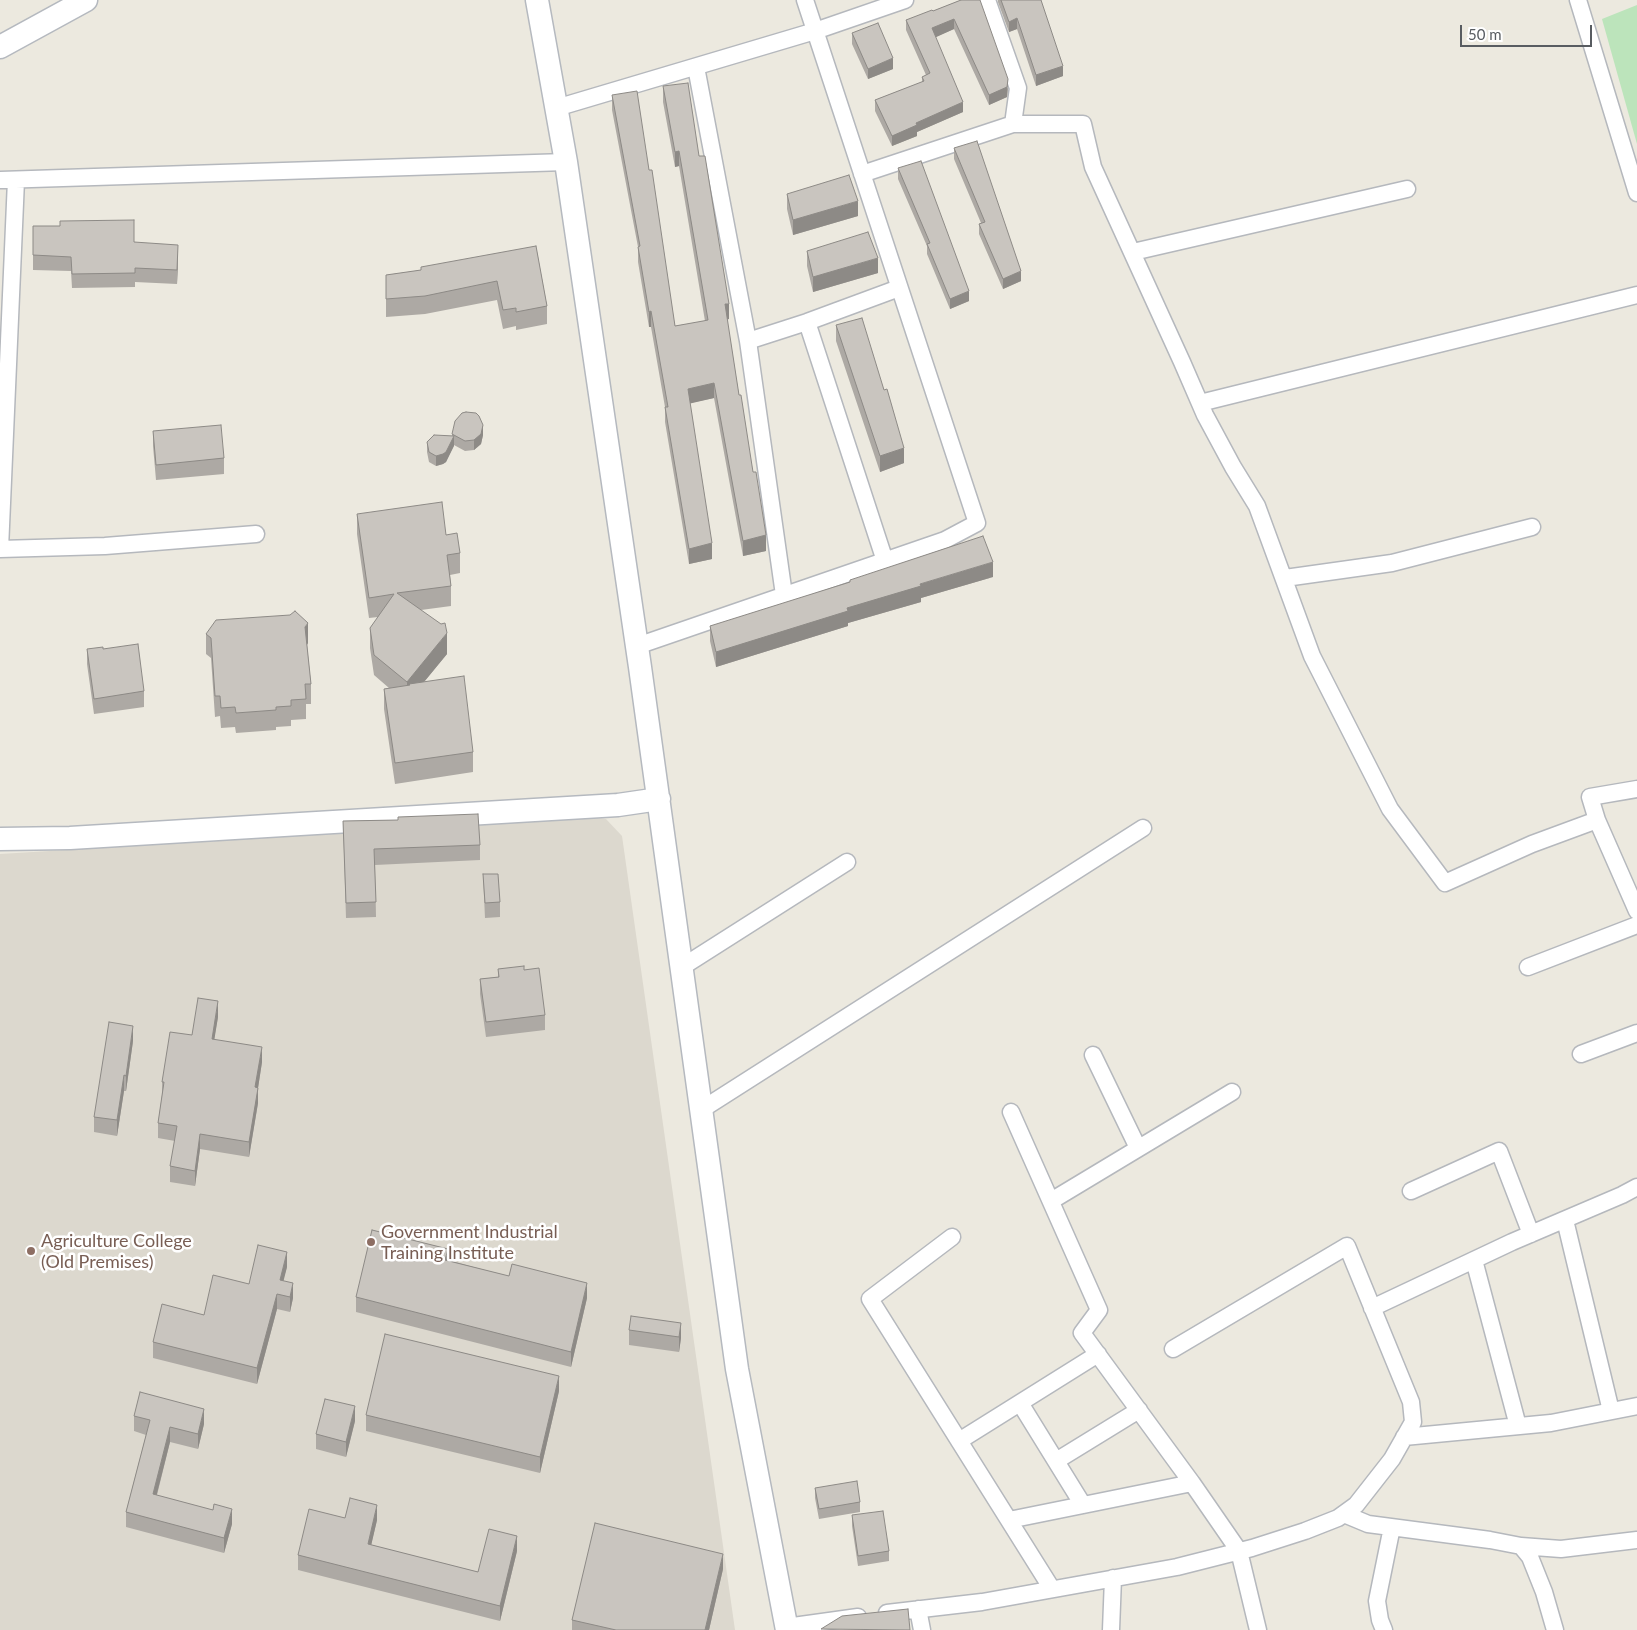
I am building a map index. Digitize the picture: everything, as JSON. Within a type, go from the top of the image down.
[{"type":"main road","points":[[0,47],[86,0]]},
{"type":"main road","points":[[537,0],[566,162],[659,799],[737,1369],[786,1628]]},
{"type":"main road","points":[[0,839],[70,838],[529,811],[618,805],[659,799]]},
{"type":"street","points":[[636,646],[945,540],[976,523],[805,0]]},
{"type":"street","points":[[556,108],[815,31],[906,0]]},
{"type":"street","points":[[987,0],[1018,88],[1013,124]]},
{"type":"street","points":[[1578,0],[1637,193]]},
{"type":"street","points":[[696,67],[748,341],[784,595]]},
{"type":"street","points":[[862,174],[1013,124],[1083,124],[1093,167],[1200,403],[1233,467],[1257,506],[1312,656],[1390,810],[1445,883],[1532,844],[1597,820]]},
{"type":"street","points":[[256,534],[105,546],[0,549],[8,180],[566,162]]},
{"type":"street","points":[[1133,252],[1407,189]]},
{"type":"street","points":[[748,341],[807,322],[899,288]]},
{"type":"street","points":[[1200,403],[1637,295]]},
{"type":"street","points":[[807,322],[885,561]]},
{"type":"street","points":[[1284,578],[1392,563],[1532,527]]},
{"type":"street","points":[[1637,789],[1590,797],[1597,820],[1637,911]]},
{"type":"street","points":[[701,1110],[1143,828]]},
{"type":"street","points":[[682,967],[847,862]]},
{"type":"street","points":[[1528,966],[1637,925]]},
{"type":"street","points":[[1581,1054],[1637,1033]]},
{"type":"street","points":[[1093,1056],[1138,1148]]},
{"type":"street","points":[[1051,1201],[1232,1092]]},
{"type":"street","points":[[1011,1112],[1099,1310],[1082,1333],[1192,1483],[1239,1551],[1258,1630]]},
{"type":"street","points":[[1411,1191],[1499,1151],[1531,1234]]},
{"type":"street","points":[[1372,1308],[1637,1187]]},
{"type":"street","points":[[1565,1220],[1611,1411]]},
{"type":"street","points":[[952,1237],[870,1299],[1052,1589]]},
{"type":"street","points":[[786,1628],[982,1602],[1177,1567],[1239,1551],[1305,1530],[1338,1518],[1356,1505],[1392,1459],[1414,1422],[1411,1402],[1347,1246],[1173,1349]]},
{"type":"street","points":[[1474,1260],[1518,1426]]},
{"type":"street","points":[[959,1441],[1098,1354]]},
{"type":"street","points":[[1020,1403],[1083,1505]]},
{"type":"street","points":[[1404,1437],[1551,1422],[1637,1406]]},
{"type":"street","points":[[1056,1461],[1138,1410]]},
{"type":"street","points":[[1009,1520],[1192,1483]]},
{"type":"street","points":[[1344,1514],[1368,1524],[1490,1540],[1521,1546],[1561,1549],[1637,1540]]},
{"type":"street","points":[[1384,1630],[1380,1620],[1377,1600],[1392,1527]]},
{"type":"street","points":[[1521,1546],[1530,1557],[1544,1592],[1555,1630]]},
{"type":"street","points":[[1111,1630],[1113,1578]]},
{"type":"street","points":[[918,1609],[922,1630]]},
{"type":"shaded area","name":"Government Industrial Training Institute","points":[[595,818],[606,819],[622,836],[735,1630],[0,1630],[0,854]]},
{"type":"green space","points":[[1637,5],[1637,144],[1602,19]]},
{"type":"building","points":[[961,0],[980,0],[1008,79],[1007,87],[989,95],[954,19],[932,28],[963,102],[892,136],[875,100],[924,81],[922,77],[930,73],[906,20]]},
{"type":"building","points":[[1001,0],[1041,0],[1063,66],[1036,75],[1017,18],[1009,22]]},
{"type":"building","points":[[878,23],[893,58],[868,69],[852,33]]},
{"type":"building","points":[[688,83],[699,156],[705,156],[729,304],[725,304],[739,395],[741,395],[753,472],[756,472],[766,535],[743,541],[714,383],[688,389],[712,543],[689,549],[665,407],[668,407],[651,311],[649,312],[638,247],[640,246],[612,95],[637,91],[649,170],[652,170],[675,326],[708,320],[679,151],[675,152],[663,86]]},
{"type":"building","points":[[977,141],[1021,271],[1003,279],[979,224],[985,222],[954,148]]},
{"type":"building","points":[[921,161],[969,291],[950,299],[927,244],[930,243],[898,168]]},
{"type":"building","points":[[849,175],[858,201],[793,220],[787,194]]},
{"type":"building","points":[[134,220],[134,242],[178,245],[177,270],[135,268],[135,273],[72,274],[71,257],[33,255],[33,226],[60,226],[60,221]]},
{"type":"building","points":[[868,232],[878,258],[813,277],[807,251]]},
{"type":"building","points":[[536,246],[547,306],[516,312],[516,308],[503,310],[497,281],[425,296],[386,299],[386,275],[421,270],[421,267]]},
{"type":"building","points":[[862,318],[884,390],[887,389],[904,448],[880,456],[836,325]]},
{"type":"building","points":[[462,413],[476,413],[483,425],[481,434],[474,440],[465,441],[452,434],[455,421]]},
{"type":"building","points":[[221,425],[224,458],[156,465],[153,431]]},
{"type":"building","points":[[434,435],[454,436],[446,452],[436,456],[429,452],[427,442]]},
{"type":"building","points":[[442,502],[446,535],[457,533],[460,553],[447,555],[451,586],[397,593],[441,624],[445,623],[447,633],[407,682],[374,655],[370,628],[394,594],[369,598],[357,514]]},
{"type":"building","points":[[983,536],[993,562],[847,608],[848,611],[716,652],[710,626],[850,582],[850,580]]},
{"type":"building","points":[[295,611],[308,623],[305,627],[311,684],[305,684],[306,699],[291,700],[291,706],[276,707],[276,710],[236,713],[235,707],[221,708],[220,696],[215,696],[211,638],[206,634],[216,620],[290,615]]},
{"type":"building","points":[[138,644],[144,691],[94,699],[87,649],[103,647],[103,649]]},
{"type":"building","points":[[464,676],[473,752],[395,763],[384,689]]},
{"type":"building","points":[[478,814],[480,845],[374,849],[376,902],[346,903],[343,821],[398,820],[398,817]]},
{"type":"building","points":[[483,874],[498,874],[500,902],[485,903]]},
{"type":"building","points":[[524,966],[524,970],[539,968],[545,1015],[486,1022],[480,979],[499,977],[498,969]]},
{"type":"building","points":[[198,998],[218,1001],[212,1039],[262,1047],[255,1087],[258,1088],[249,1142],[200,1134],[195,1171],[170,1166],[177,1126],[158,1123],[170,1032],[192,1035]]},
{"type":"building","points":[[109,1022],[133,1026],[117,1120],[94,1117]]},
{"type":"building","points":[[372,1230],[448,1249],[445,1260],[509,1276],[512,1264],[587,1283],[571,1352],[356,1297]]},
{"type":"building","points":[[258,1245],[287,1252],[280,1280],[293,1283],[290,1297],[277,1294],[257,1368],[153,1342],[162,1304],[204,1315],[213,1275],[249,1284]]},
{"type":"building","points":[[631,1316],[681,1323],[679,1337],[629,1330]]},
{"type":"building","points":[[385,1334],[559,1376],[540,1457],[366,1415]]},
{"type":"building","points":[[140,1392],[204,1409],[198,1434],[170,1427],[153,1494],[213,1510],[214,1504],[232,1509],[224,1538],[126,1512],[150,1420],[134,1416]]},
{"type":"building","points":[[325,1399],[355,1406],[346,1442],[316,1434]]},
{"type":"building","points":[[857,1481],[860,1502],[819,1509],[815,1488]]},
{"type":"building","points":[[350,1498],[377,1505],[368,1544],[478,1572],[489,1529],[517,1536],[500,1606],[298,1555],[309,1509],[345,1518]]},
{"type":"building","points":[[883,1511],[889,1551],[858,1556],[852,1515]]},
{"type":"building","points":[[595,1523],[723,1554],[705,1630],[616,1630],[572,1620]]},
{"type":"building","points":[[908,1609],[910,1630],[821,1629],[842,1616]]},
{"type":"place","name":"Government Industrial Training Institute","points":[[371,1242]]},
{"type":"place","name":"Agriculture College (Old Premises)","points":[[31,1251]]}]
